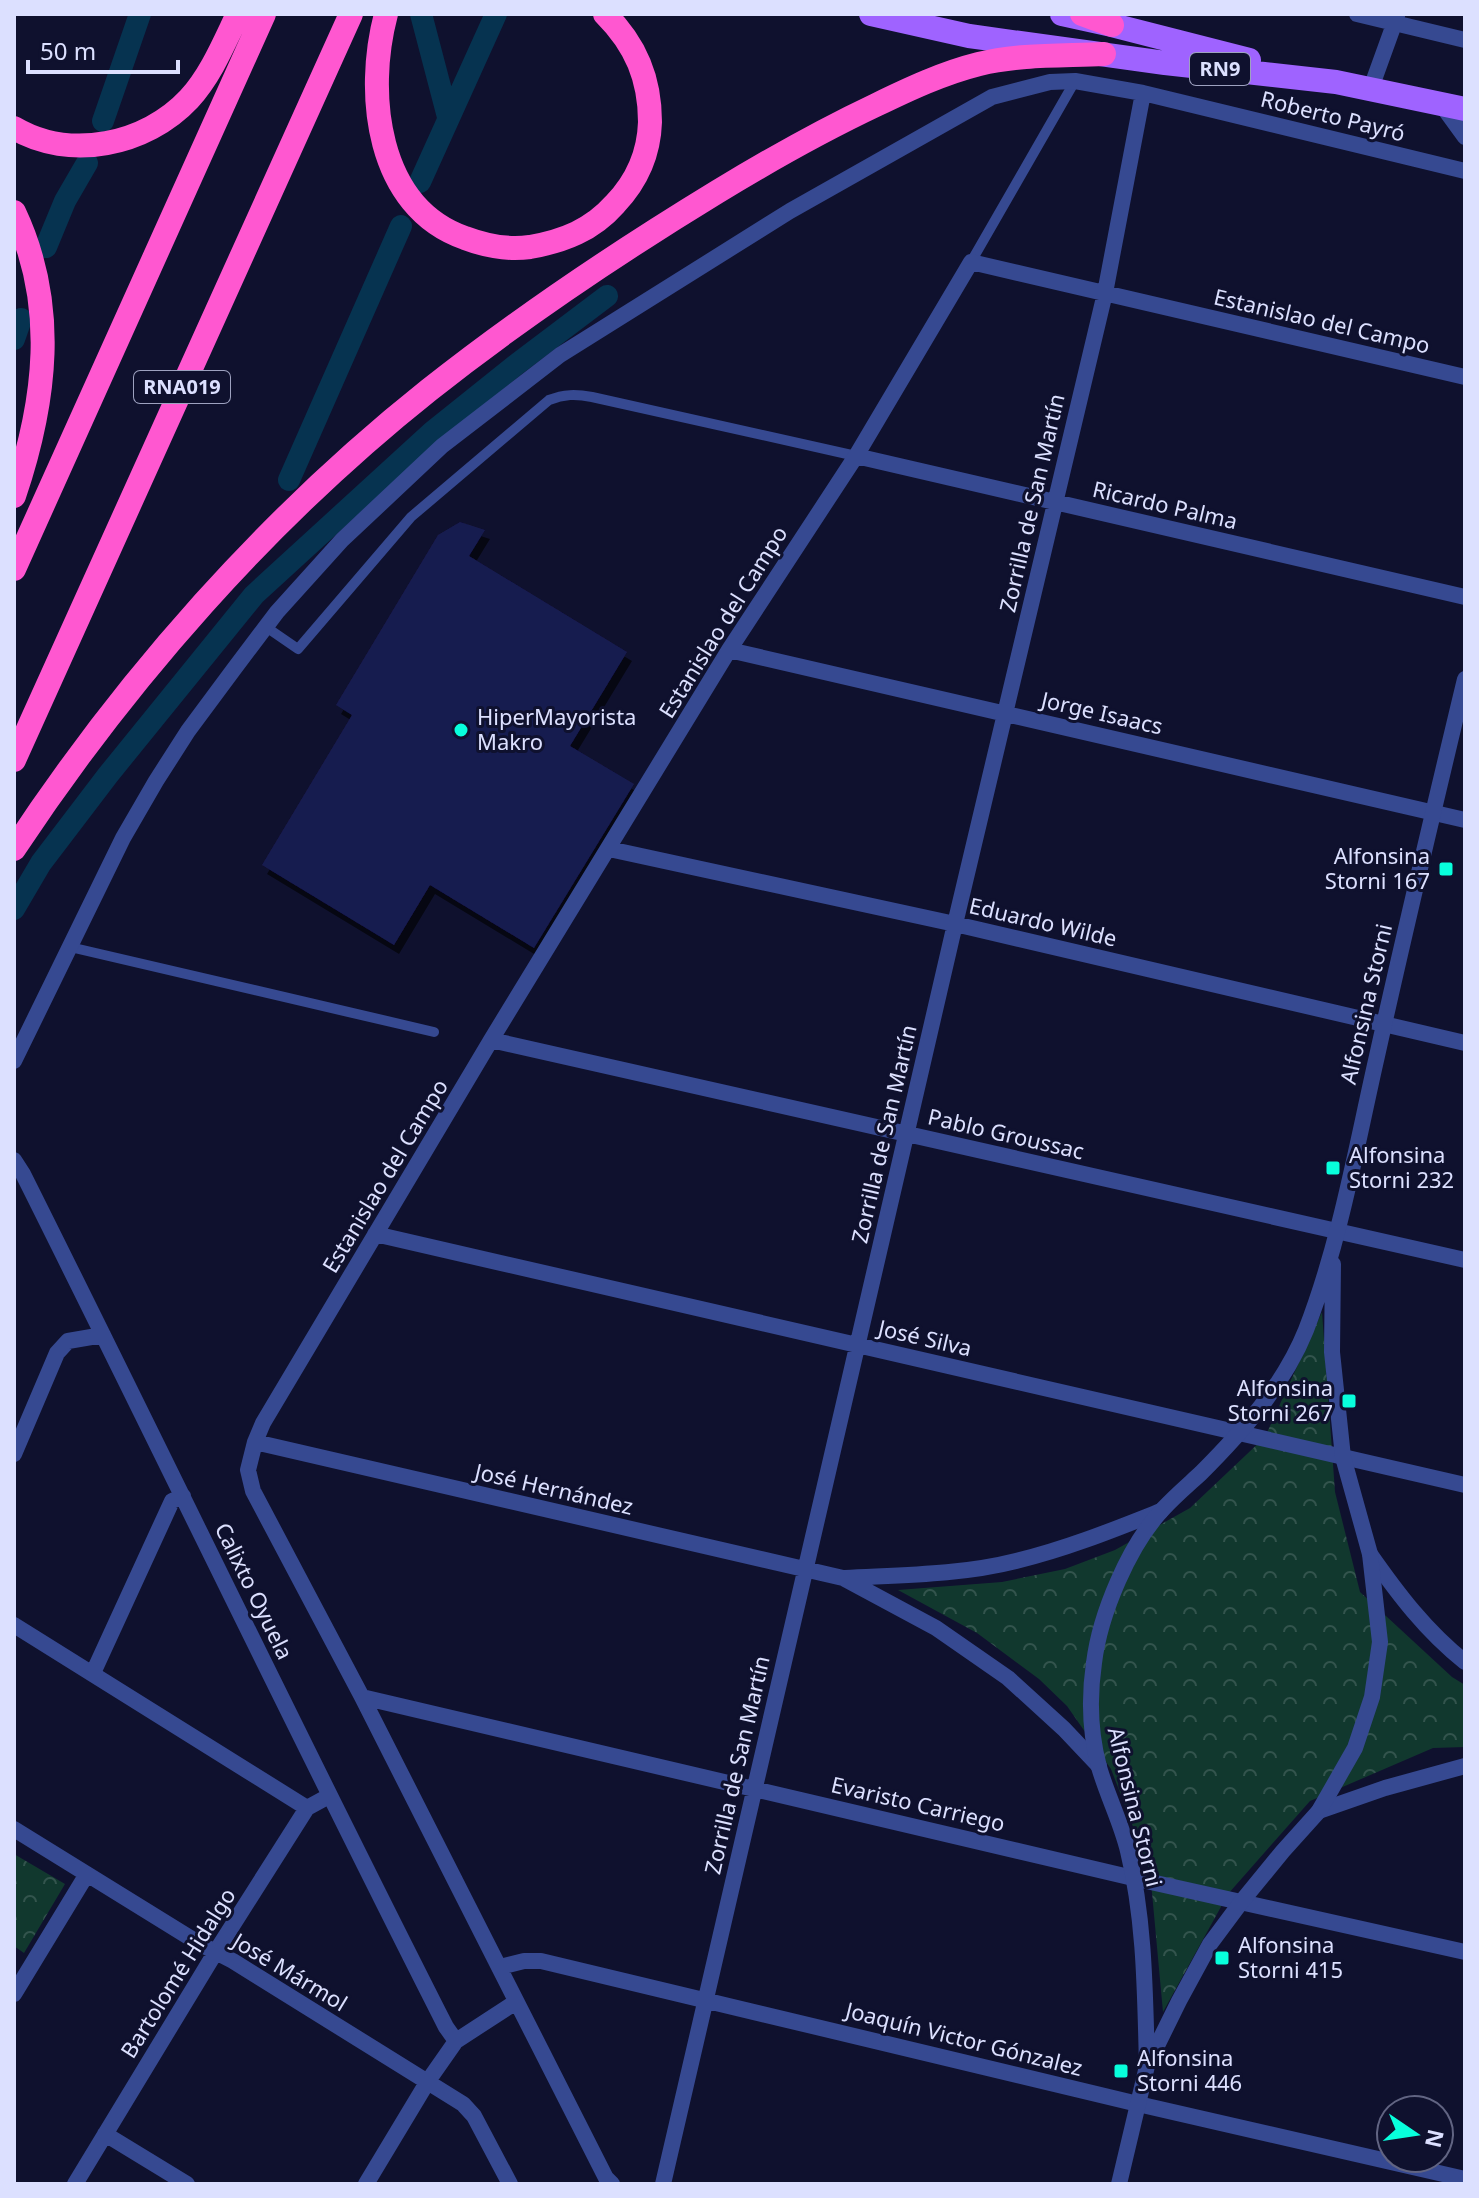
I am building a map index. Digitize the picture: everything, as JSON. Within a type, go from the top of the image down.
[{"type":"highway","points":[[14,128],[41,140],[85,146],[121,140],[151,128],[170,116],[204,80],[238,14]]},
{"type":"highway","name":"RNA019","points":[[14,569],[264,14]]},
{"type":"highway","name":"RNA019","points":[[14,760],[351,14]]},
{"type":"highway","points":[[386,14],[378,55],[379,120],[385,148],[404,190],[437,224],[459,236],[481,244],[520,248],[559,240],[594,225],[625,194],[645,153],[650,104],[646,81],[625,38],[605,14]]},
{"type":"highway","points":[[1082,14],[1112,25]]},
{"type":"highway","points":[[14,849],[99,731],[160,654],[283,521],[428,392],[525,318],[616,255],[744,176],[838,123],[916,86],[983,63],[1022,57],[1104,54]]},
{"type":"highway","points":[[14,212],[40,287],[44,336],[39,399],[14,496]]},
{"type":"main road","name":"RN9","points":[[871,14],[969,36],[1336,82],[1453,106]]},
{"type":"main road","name":"RN9","points":[[1062,14],[1336,82]]},
{"type":"street","points":[[1357,14],[1396,18],[1465,40]]},
{"type":"street","points":[[1371,88],[1396,18]]},
{"type":"street","name":"Roberto Payró","points":[[14,1061],[123,838],[156,781],[188,731],[266,627],[342,540],[408,476],[464,428],[560,355],[790,211],[992,97],[1050,82],[1075,81],[1143,93],[1465,171]]},
{"type":"street","name":"Zorrilla de San Martín","points":[[663,2184],[955,924],[1105,293],[1143,93]]},
{"type":"street","points":[[1453,106],[1465,137]]},
{"type":"street","name":"Estanislao del Campo","points":[[255,1442],[263,1423],[491,1040],[729,650],[856,456],[971,262],[1465,377]]},
{"type":"street","name":"Ricardo Palma","points":[[856,456],[1465,597]]},
{"type":"street","name":"Jorge Isaacs","points":[[729,650],[1465,820]]},
{"type":"street","name":"Alfonsina Storni","points":[[1147,2066],[1143,1967],[1133,1878],[1128,1850],[1099,1766],[1092,1723],[1090,1692],[1102,1624],[1119,1579],[1161,1511],[1239,1433],[1271,1391],[1305,1332],[1335,1239],[1465,679]]},
{"type":"street","name":"Eduardo Wilde","points":[[609,849],[955,924],[1465,1043]]},
{"type":"street","name":"Pablo Groussac","points":[[491,1040],[907,1134],[1335,1239],[1465,1260]]},
{"type":"street","name":"Calixto Oyuela","points":[[14,1160],[329,1796],[446,2027],[456,2041]]},
{"type":"street","name":"José Silva","points":[[375,1234],[1465,1485]]},
{"type":"street","name":"Alfonsina Storni","points":[[1119,2184],[1147,2066],[1210,1944],[1242,1901],[1319,1811],[1355,1748],[1372,1697],[1380,1642],[1370,1554],[1343,1457],[1332,1352],[1335,1239]]},
{"type":"street","points":[[14,1454],[57,1353],[68,1341],[103,1335]]},
{"type":"street","name":"Calixto Oyuela","points":[[255,1442],[248,1470],[253,1491],[362,1697],[606,2178],[612,2184]]},
{"type":"street","name":"José Hernández","points":[[255,1442],[843,1578],[949,1572],[1014,1562],[1082,1542],[1161,1511]]},
{"type":"street","points":[[93,1673],[172,1501],[183,1496]]},
{"type":"street","points":[[1370,1554],[1407,1605],[1431,1632],[1465,1662]]},
{"type":"street","name":"José Hernández","points":[[843,1578],[936,1628],[995,1668],[1036,1702],[1099,1766]]},
{"type":"street","points":[[14,1625],[307,1808]]},
{"type":"street","name":"Evaristo Carriego","points":[[362,1697],[1133,1878],[1465,1952]]},
{"type":"street","points":[[1319,1811],[1385,1788],[1465,1766]]},
{"type":"street","name":"Bartolomé Hidalgo","points":[[75,2184],[307,1808],[329,1796]]},
{"type":"street","name":"José Mármol","points":[[14,1829],[463,2104],[474,2116],[510,2184]]},
{"type":"street","points":[[14,1994],[87,1874]]},
{"type":"street","name":"Joaquín Victor Gónzalez","points":[[500,1967],[524,1961],[541,1961],[1465,2179]]},
{"type":"street","points":[[366,2184],[456,2041],[516,2002]]},
{"type":"street","points":[[105,2134],[187,2184]]},
{"type":"lane","points":[[971,262],[1075,81]]},
{"type":"lane","points":[[266,627],[298,649],[411,517],[549,400],[561,396],[576,394],[592,397],[856,456]]},
{"type":"lane","points":[[70,947],[434,1032]]},
{"type":"green space","points":[[1322,1312],[1335,1492],[1360,1592],[1452,1677],[1465,1685],[1465,1747],[1433,1748],[1310,1801],[1228,1894],[1163,2012],[1150,1871],[1111,1769],[1067,1706],[1039,1679],[977,1633],[898,1590],[1002,1582],[1065,1569],[1115,1550],[1190,1508],[1265,1437]]},
{"type":"green space","points":[[14,1854],[65,1884],[24,1953],[14,1946]]},
{"type":"building","name":"HiperMayorista Makro","points":[[460,522],[485,530],[469,556],[627,652],[570,746],[634,784],[534,948],[430,885],[394,945],[262,865],[352,715],[336,705],[438,535]]},
{"type":"waterway","points":[[103,121],[140,14]]},
{"type":"waterway","points":[[421,14],[448,117]]},
{"type":"waterway","points":[[420,182],[496,14]]},
{"type":"waterway","points":[[46,247],[65,201],[87,163]]},
{"type":"waterway","points":[[289,480],[401,226]]},
{"type":"waterway","points":[[14,909],[41,863],[108,775],[254,595],[432,432],[607,296]]},
{"type":"waterway","points":[[14,339],[21,319]]},
{"type":"place","name":"HiperMayorista Makro","points":[[461,730]]},
{"type":"place","name":"Alfonsina Storni 167","points":[[1446,869]]},
{"type":"place","name":"Alfonsina Storni 232","points":[[1333,1168]]},
{"type":"place","name":"Alfonsina Storni 267","points":[[1349,1401]]},
{"type":"place","name":"Alfonsina Storni 415","points":[[1222,1958]]},
{"type":"place","name":"Alfonsina Storni 446","points":[[1121,2071]]}]
